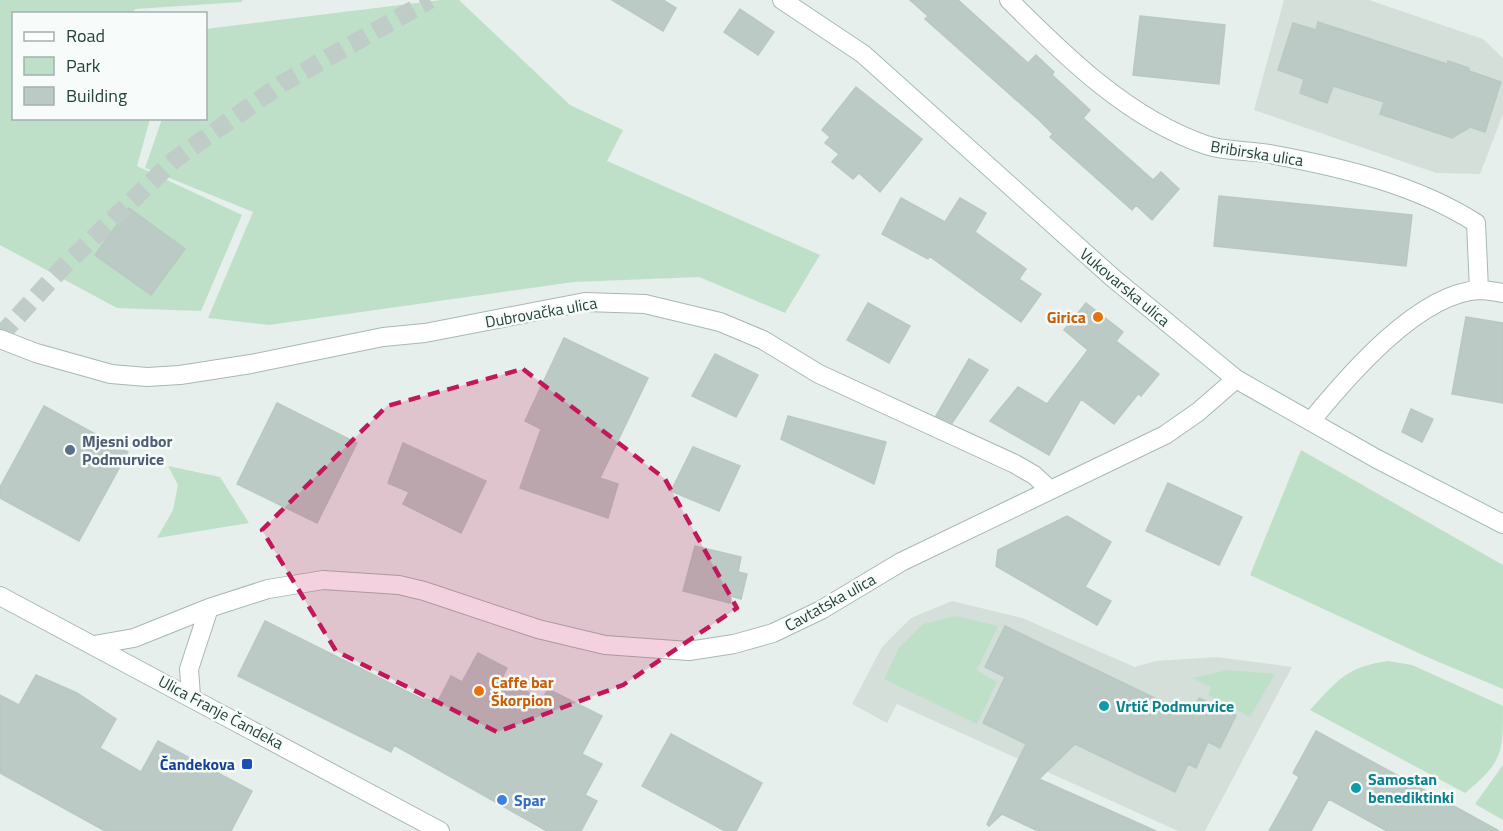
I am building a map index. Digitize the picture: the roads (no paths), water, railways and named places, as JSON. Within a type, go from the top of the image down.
[{"type":"street","name":"Vukovarska ulica","points":[[782,0],[863,54],[1113,278],[1236,379],[1377,459],[1503,524]]},
{"type":"street","name":"Bribirska ulica","points":[[1009,0],[1089,76],[1141,113],[1175,131],[1222,150],[1265,153],[1348,171],[1449,206],[1476,224],[1479,290]]},
{"type":"street","points":[[1311,421],[1357,365],[1416,316],[1446,298],[1479,290],[1503,293]]},
{"type":"street","name":"Dubrovačka ulica","points":[[0,339],[36,353],[111,374],[147,377],[180,375],[251,364],[383,337],[425,333],[585,302],[621,301],[663,306],[720,322],[763,340],[819,374],[1015,464],[1034,475],[1049,489]]},
{"type":"street","name":"Cavtatska ulica","points":[[94,645],[134,638],[208,608],[268,589],[323,580],[364,582],[424,591],[573,639],[660,651],[689,651],[734,644],[773,633],[821,610],[901,562],[1165,435],[1198,412],[1236,379]]},
{"type":"street","name":"Ulica Franje Čandeka","points":[[0,596],[440,831]]},
{"type":"street","points":[[190,696],[189,669],[198,633],[208,608]]},
{"type":"tunnel","points":[[0,336],[63,267],[174,160],[283,83],[430,0]]},
{"type":"place","name":"Girica","points":[[1098,317]]},
{"type":"place","name":"Mjesni odbor Podmurvice","points":[[70,450]]},
{"type":"place","name":"Caffe bar Škorpion","points":[[479,691]]},
{"type":"place","name":"Vrtić Podmurvice","points":[[1104,706]]},
{"type":"place","name":"Čandekova","points":[[247,764]]},
{"type":"place","name":"Samostan benediktinki","points":[[1356,788]]},
{"type":"place","name":"Spar","points":[[502,800]]}]
